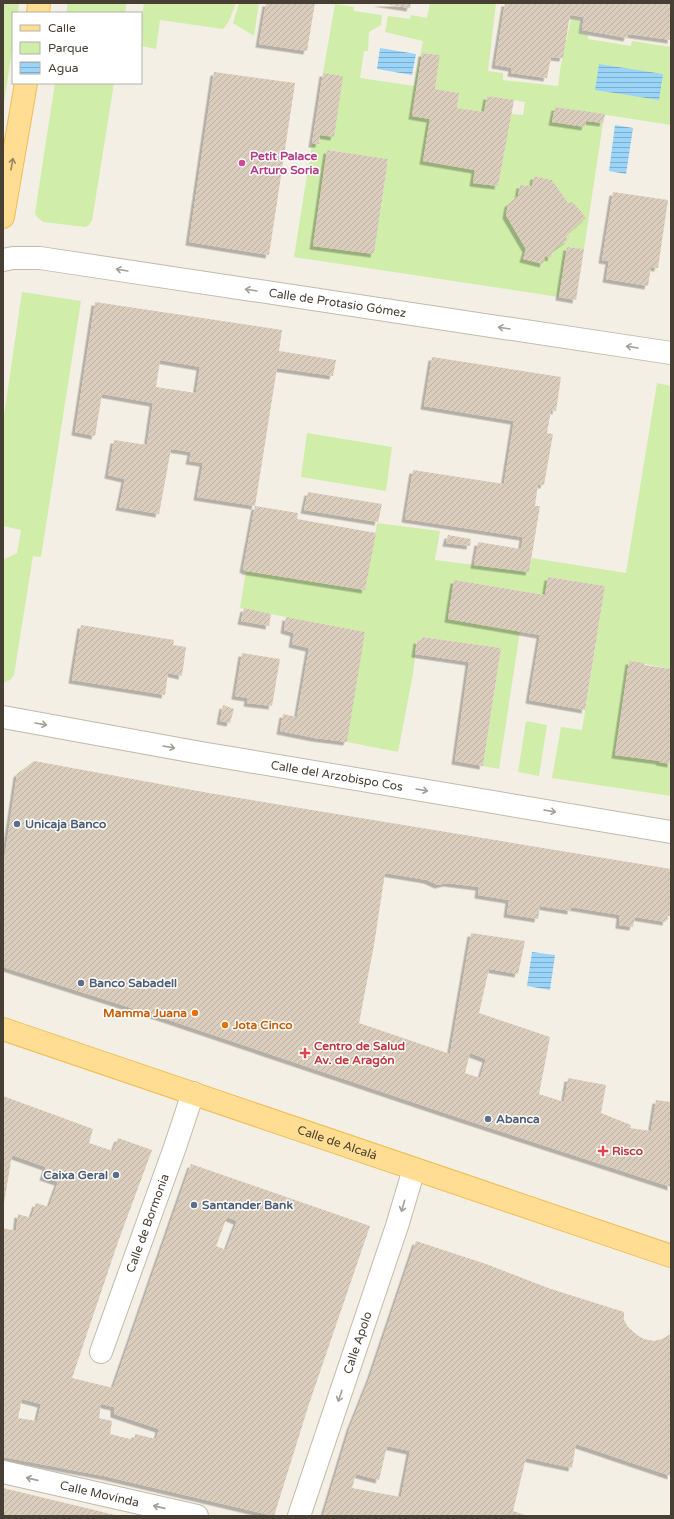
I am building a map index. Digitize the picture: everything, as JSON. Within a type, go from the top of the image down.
[{"type":"main road","points":[[3,217],[26,84]]},
{"type":"main road","name":"Calle de Alcalá","points":[[3,1029],[671,1256]]},
{"type":"street","name":"Calle de Protasio Gómez","points":[[3,260],[13,258],[48,259],[671,353]]},
{"type":"street","name":"Calle del Arzobispo Cos","points":[[3,717],[209,754],[671,832]]},
{"type":"street","name":"Calle de Bormonia","points":[[101,1352],[176,1147],[193,1093]]},
{"type":"street","name":"Calle Apolo","points":[[299,1516],[397,1226],[414,1169]]},
{"type":"street","name":"Calle Movínda","points":[[3,1472],[197,1516]]},
{"type":"green space","points":[[3,3],[19,3],[18,12],[12,12],[12,50],[3,109]]},
{"type":"green space","points":[[68,3],[127,3],[125,12],[66,12]]},
{"type":"green space","points":[[144,3],[236,3],[229,21],[223,29],[160,20],[156,49],[142,46],[142,18]]},
{"type":"green space","points":[[239,3],[259,3],[254,36],[233,23]]},
{"type":"green space","points":[[430,3],[496,3],[488,71],[503,73],[503,80],[558,86],[561,64],[571,19],[581,20],[579,33],[588,35],[588,39],[631,46],[632,41],[671,47],[671,125],[555,107],[552,121],[585,127],[586,121],[603,123],[584,249],[567,247],[559,297],[294,257],[312,144],[319,144],[320,135],[342,76],[323,73],[335,4],[354,7],[354,11],[382,15],[381,25],[369,32],[368,51],[364,51],[360,78],[414,86],[423,41],[385,32],[388,16],[410,19],[411,15],[427,18]],"holes":[[[422,53],[440,55],[435,89],[459,93],[457,108],[484,112],[487,96],[525,102],[523,115],[511,114],[498,186],[473,183],[475,170],[423,161],[430,119],[412,116]],[[327,150],[388,159],[374,254],[313,246]],[[534,176],[552,180],[568,203],[573,202],[585,218],[568,233],[569,235],[566,237],[568,240],[552,251],[551,258],[545,256],[524,259],[526,249],[506,215],[508,204],[518,196],[520,185],[532,186]]]},
{"type":"green space","points":[[55,84],[114,84],[92,221],[86,227],[43,222],[36,216],[35,213]]},
{"type":"green space","points":[[22,292],[81,301],[41,557],[33,556],[14,675],[10,680],[3,683],[3,560],[17,553],[21,530],[3,526],[3,422]]},
{"type":"green space","points":[[657,383],[671,386],[671,669],[629,661],[615,755],[660,761],[659,762],[671,764],[671,796],[552,778],[561,727],[582,730],[605,586],[549,577],[545,595],[454,580],[449,619],[520,631],[499,769],[483,766],[501,648],[422,637],[421,641],[417,640],[413,674],[398,752],[347,742],[364,632],[240,608],[246,571],[365,590],[377,523],[440,531],[435,560],[529,572],[532,558],[626,573]]},
{"type":"green space","points":[[307,433],[392,447],[386,491],[301,477]]},
{"type":"green space","points":[[526,721],[547,725],[539,776],[518,772]]},
{"type":"water","points":[[380,48],[416,54],[412,75],[377,69]]},
{"type":"water","points":[[599,64],[663,74],[659,100],[595,90]]},
{"type":"water","points":[[615,125],[633,128],[626,174],[609,171]]},
{"type":"water","points":[[532,952],[555,955],[550,990],[527,986]]},
{"type":"building","points":[[266,3],[315,3],[307,51],[259,44]]},
{"type":"building","points":[[377,3],[411,3],[410,8]]},
{"type":"building","points":[[505,3],[671,3],[671,40],[628,34],[627,38],[582,30],[584,17],[570,15],[563,58],[551,57],[547,78],[511,73],[512,68],[495,65]]},
{"type":"building","points":[[422,53],[440,55],[435,89],[459,93],[457,108],[484,112],[487,96],[514,100],[498,186],[473,183],[475,170],[423,161],[430,119],[412,116]]},
{"type":"building","name":"Petit Palace Arturo Soria","points":[[214,72],[295,83],[269,255],[189,242]]},
{"type":"building","points":[[323,73],[343,76],[334,137],[320,135],[319,144],[312,144]]},
{"type":"building","points":[[555,107],[605,114],[603,123],[586,121],[585,127],[552,122]]},
{"type":"building","points":[[327,150],[388,159],[374,254],[313,246]]},
{"type":"building","points":[[534,176],[552,180],[568,203],[573,202],[586,218],[568,233],[569,235],[566,237],[568,240],[552,251],[551,258],[545,256],[543,264],[523,259],[526,249],[506,215],[508,204],[518,196],[520,185],[532,186]]},
{"type":"building","points":[[613,192],[668,200],[658,268],[651,267],[648,286],[606,279],[609,261],[602,260]]},
{"type":"building","points":[[567,247],[584,249],[576,300],[559,297]]},
{"type":"building","points":[[95,302],[282,330],[279,351],[336,360],[333,376],[277,368],[255,506],[197,497],[203,463],[189,461],[191,452],[171,449],[159,514],[119,507],[125,479],[108,475],[114,440],[147,445],[153,403],[102,394],[95,436],[75,432]],"holes":[[[160,360],[200,367],[196,393],[156,387]]]},
{"type":"building","points":[[432,357],[561,377],[556,411],[551,410],[547,433],[553,434],[544,485],[538,484],[535,506],[540,506],[529,572],[474,565],[478,542],[521,549],[523,537],[405,519],[413,470],[504,484],[514,421],[424,406]]},
{"type":"building","points":[[308,492],[382,504],[378,522],[304,510]]},
{"type":"building","points":[[255,506],[298,513],[297,519],[376,533],[365,590],[246,571],[243,569]]},
{"type":"building","points":[[448,535],[471,539],[470,546],[446,543]]},
{"type":"building","points":[[548,577],[605,586],[585,710],[529,700],[540,635],[448,619],[454,580],[545,595]]},
{"type":"building","points":[[244,608],[271,614],[269,626],[241,621]]},
{"type":"building","points":[[286,617],[365,632],[347,742],[315,738],[280,731],[283,714],[297,717],[309,648],[292,644],[294,633],[284,630]]},
{"type":"building","points":[[81,625],[174,640],[173,645],[186,647],[182,676],[168,673],[165,695],[72,680]]},
{"type":"building","points":[[422,637],[501,648],[483,766],[455,761],[469,662],[415,654],[417,640],[421,641]]},
{"type":"building","points":[[242,653],[280,659],[272,706],[247,703],[248,698],[235,696]]},
{"type":"building","points":[[629,661],[671,669],[671,764],[659,762],[660,761],[615,755]]},
{"type":"building","points":[[223,705],[234,709],[230,723],[220,721]]},
{"type":"building","points":[[34,761],[209,793],[671,869],[671,916],[667,916],[666,922],[635,917],[633,927],[619,925],[620,915],[571,907],[571,911],[540,906],[538,919],[507,914],[509,900],[478,895],[479,887],[447,883],[438,885],[427,880],[385,873],[374,945],[359,1023],[450,1054],[471,933],[525,941],[518,974],[489,969],[479,1013],[550,1037],[539,1094],[564,1102],[568,1078],[606,1085],[601,1113],[631,1125],[630,1128],[651,1131],[656,1100],[671,1102],[671,1187],[169,1020],[3,967],[3,868],[17,774]],"holes":[[[470,1053],[486,1059],[480,1078],[465,1073]]]},
{"type":"building","points":[[3,1096],[93,1129],[89,1143],[113,1151],[118,1138],[152,1150],[118,1242],[72,1378],[113,1388],[191,1164],[370,1226],[309,1404],[274,1516],[104,1476],[3,1457],[3,1228],[16,1231],[18,1214],[31,1218],[36,1203],[49,1207],[58,1182],[43,1177],[46,1167],[12,1155],[3,1209]],"holes":[[[227,1217],[237,1221],[226,1250],[216,1246]],[[22,1399],[41,1404],[37,1421],[18,1418]],[[101,1404],[114,1407],[114,1414],[159,1429],[156,1439],[135,1434],[134,1440],[110,1434],[112,1421],[99,1418]]]},
{"type":"building","points":[[416,1241],[486,1264],[551,1289],[624,1312],[624,1320],[628,1327],[644,1339],[654,1341],[671,1334],[671,1476],[576,1444],[572,1468],[526,1458],[513,1511],[528,1516],[323,1516],[350,1427],[370,1377]],"holes":[[[387,1446],[410,1451],[401,1497],[352,1488],[356,1474],[379,1480]]]},
{"type":"building","points":[[3,1488],[115,1515],[115,1516],[3,1516]]},
{"type":"place","name":"Petit Palace Arturo Soria","points":[[242,163]]},
{"type":"place","name":"Unicaja Banco","points":[[17,824]]},
{"type":"place","name":"Banco Sabadell","points":[[81,983]]},
{"type":"place","name":"Mamma Juana","points":[[195,1013]]},
{"type":"place","name":"Jota Cinco","points":[[225,1025]]},
{"type":"place","name":"Centro de Salud Av. de Aragón","points":[[305,1053]]},
{"type":"place","name":"Abanca","points":[[488,1119]]},
{"type":"place","name":"Risco","points":[[603,1151]]},
{"type":"place","name":"Caixa Geral","points":[[116,1175]]},
{"type":"place","name":"Santander Bank","points":[[194,1205]]}]
